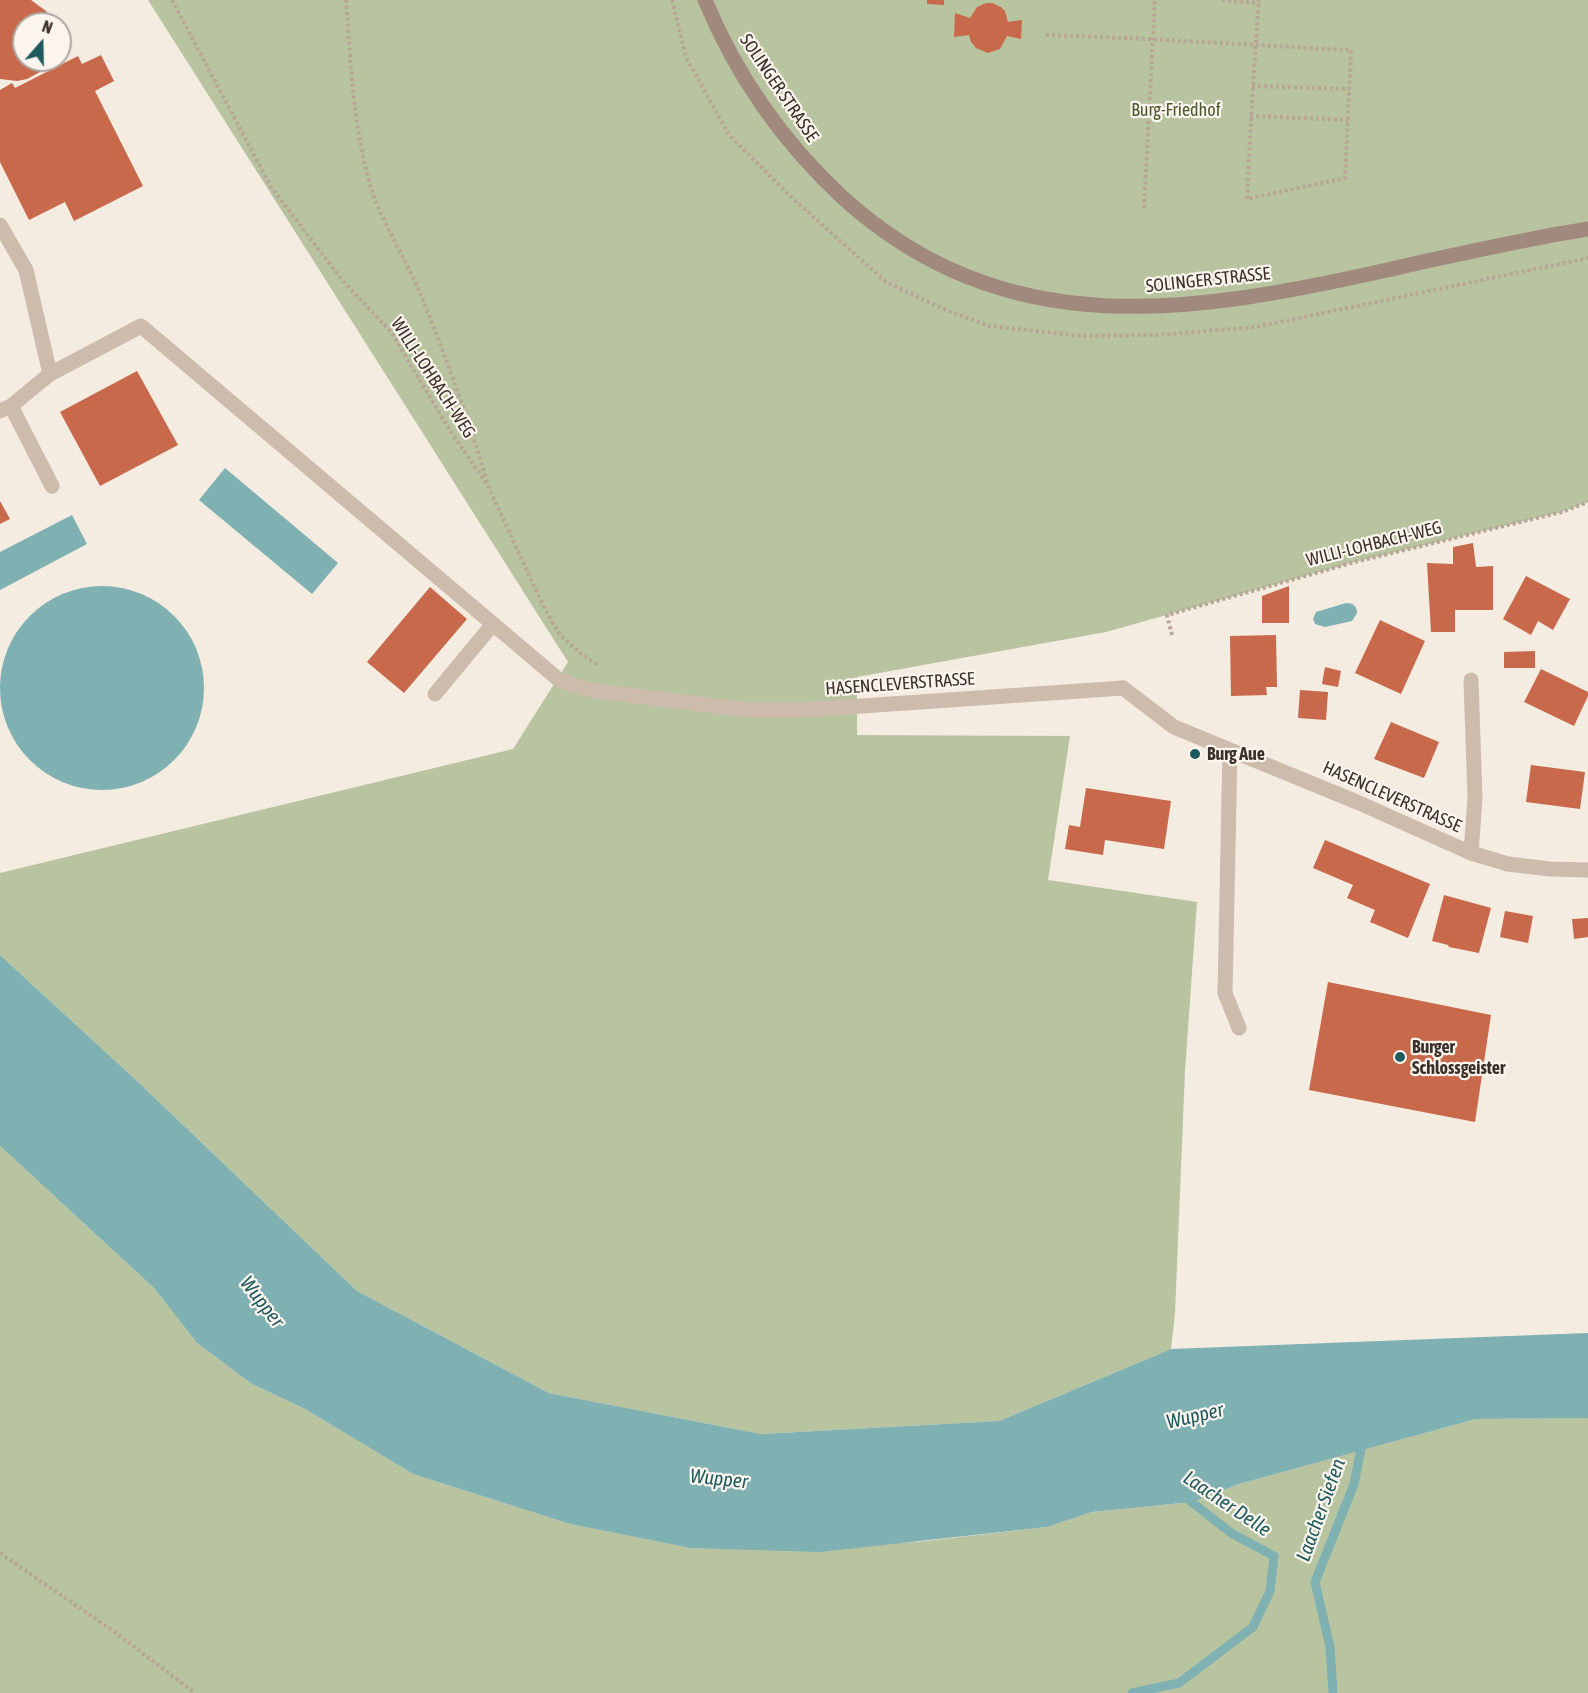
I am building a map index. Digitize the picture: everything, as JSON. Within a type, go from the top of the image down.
[{"type":"main road","name":"SOLINGER STRASSE","points":[[705,0],[729,53],[744,78],[786,137],[825,181],[873,223],[911,248],[959,273],[1015,292],[1080,304],[1114,307],[1190,305],[1275,294],[1588,229]]},
{"type":"street","points":[[0,225],[26,270],[50,374]]},
{"type":"street","points":[[52,486],[5,408],[50,374],[141,326],[493,624],[435,694]]},
{"type":"street","name":"HASENCLEVERSTRASSE","points":[[493,624],[558,679],[575,686],[595,692],[747,710],[804,710],[1123,688],[1174,727],[1357,802],[1470,853],[1508,864],[1550,869],[1588,870]]},
{"type":"street","name":"HASENCLEVERSTRASSE","points":[[1470,853],[1475,798],[1471,680]]},
{"type":"street","points":[[1230,750],[1225,993],[1239,1028]]},
{"type":"path","name":"WILLI-LOHBACH-WEG","points":[[172,0],[271,187],[342,280],[392,332],[449,429],[488,486],[541,601],[561,636],[607,672]]},
{"type":"path","points":[[346,0],[355,105],[362,150],[374,195],[419,291],[476,445],[488,486]]},
{"type":"path","points":[[672,0],[686,57],[729,135],[789,195],[886,282],[948,311],[990,326],[1082,336],[1157,335],[1256,327],[1588,258]]},
{"type":"path","points":[[1144,208],[1155,0]]},
{"type":"path","points":[[1046,35],[1152,39],[1255,45],[1351,50],[1345,178],[1247,199],[1250,116],[1255,45],[1259,1],[1222,0]]},
{"type":"path","points":[[1252,86],[1349,89]]},
{"type":"path","points":[[1250,116],[1348,120]]},
{"type":"path","name":"WILLI-LOHBACH-WEG","points":[[1172,635],[1167,615],[1355,561],[1562,512],[1588,502]]},
{"type":"path","points":[[0,1553],[116,1633],[195,1693]]},
{"type":"green space","name":"Burg-Friedhof","points":[[148,0],[1588,0],[1588,502],[1562,512],[1355,562],[1106,632],[857,677],[857,735],[1070,736],[1048,880],[1197,902],[1185,1071],[1175,1313],[1171,1349],[999,1421],[761,1434],[549,1393],[357,1291],[136,1080],[0,955],[0,873],[513,749],[568,662]]},
{"type":"green space","points":[[0,1146],[154,1288],[197,1343],[252,1384],[305,1409],[413,1474],[570,1524],[690,1548],[752,1549],[917,1542],[1047,1527],[1092,1512],[1192,1502],[1239,1484],[1476,1419],[1588,1418],[1588,1693],[0,1693]]},
{"type":"water","points":[[225,468],[338,563],[312,594],[199,500]]},
{"type":"water","points":[[72,515],[87,544],[0,590],[0,552]]},
{"type":"water","points":[[102,586],[122,588],[141,594],[174,616],[196,649],[202,668],[204,688],[202,708],[196,727],[174,760],[141,782],[122,788],[102,790],[82,788],[63,782],[30,760],[8,727],[2,708],[0,688],[2,668],[8,649],[30,616],[63,594],[82,588]]},
{"type":"water","points":[[1346,603],[1353,604],[1356,608],[1357,613],[1352,621],[1325,627],[1315,624],[1313,619],[1316,612]]},
{"type":"water","name":"Wupper","points":[[0,955],[136,1080],[357,1291],[549,1393],[761,1434],[999,1421],[1171,1349],[1588,1333],[1588,1418],[1476,1419],[1239,1484],[1192,1502],[1092,1512],[1047,1527],[820,1552],[690,1548],[570,1524],[413,1474],[305,1409],[252,1384],[197,1343],[154,1288],[0,1146]]},
{"type":"building","points":[[0,0],[31,0],[47,12],[12,12],[12,72],[40,72],[17,81],[0,79]]},
{"type":"building","points":[[927,0],[944,0],[944,5],[927,4]]},
{"type":"building","points":[[986,3],[1001,7],[1005,11],[1008,22],[1022,20],[1021,39],[1007,36],[1000,49],[988,53],[976,48],[969,35],[954,37],[955,13],[970,18],[977,7]]},
{"type":"building","points":[[101,55],[114,81],[95,91],[143,186],[74,221],[65,202],[29,220],[0,162],[0,90],[12,83],[15,88],[46,72],[72,72],[72,59],[78,56],[82,64]]},
{"type":"building","points":[[137,371],[178,445],[100,486],[60,412]]},
{"type":"building","points":[[0,501],[10,519],[0,524]]},
{"type":"building","points":[[1473,543],[1476,567],[1493,566],[1493,610],[1455,610],[1455,632],[1431,632],[1427,563],[1453,564],[1453,547]]},
{"type":"building","points":[[1526,576],[1570,599],[1553,630],[1538,621],[1531,635],[1503,619]]},
{"type":"building","points":[[1289,586],[1289,623],[1262,623],[1262,596]]},
{"type":"building","points":[[430,587],[467,619],[404,693],[367,662]]},
{"type":"building","points":[[1380,620],[1425,641],[1401,694],[1355,673]]},
{"type":"building","points":[[1276,635],[1277,687],[1266,687],[1267,695],[1231,696],[1230,636]]},
{"type":"building","points":[[1535,651],[1535,668],[1504,668],[1504,652]]},
{"type":"building","points":[[1325,667],[1341,671],[1338,687],[1322,684]]},
{"type":"building","points":[[1541,669],[1588,692],[1574,726],[1524,702]]},
{"type":"building","points":[[1300,690],[1328,692],[1326,720],[1298,718]]},
{"type":"building","points":[[1391,722],[1439,742],[1424,778],[1374,759]]},
{"type":"building","points":[[1531,765],[1585,772],[1580,809],[1526,802]]},
{"type":"building","points":[[1086,788],[1171,801],[1164,849],[1105,840],[1103,855],[1065,849],[1069,825],[1080,827]]},
{"type":"building","points":[[1325,840],[1430,884],[1408,938],[1370,922],[1375,910],[1347,898],[1353,885],[1313,868]]},
{"type":"building","points":[[1444,895],[1491,908],[1479,953],[1432,941]]},
{"type":"building","points":[[1505,911],[1533,916],[1528,943],[1500,937]]},
{"type":"building","points":[[1588,918],[1588,937],[1574,939],[1572,919]]},
{"type":"building","name":"Burger Schlossgeister","points":[[1328,982],[1491,1015],[1475,1122],[1309,1090]]},
{"type":"waterway","name":"Laacher Siefen","points":[[1333,1693],[1330,1647],[1315,1582],[1354,1484],[1363,1439]]},
{"type":"waterway","name":"Laacher Delle","points":[[1132,1693],[1179,1683],[1253,1627],[1270,1591],[1274,1556],[1231,1533],[1184,1496]]},
{"type":"place","name":"Burg Aue","points":[[1195,754]]},
{"type":"place","name":"Burger Schlossgeister","points":[[1400,1057]]}]
